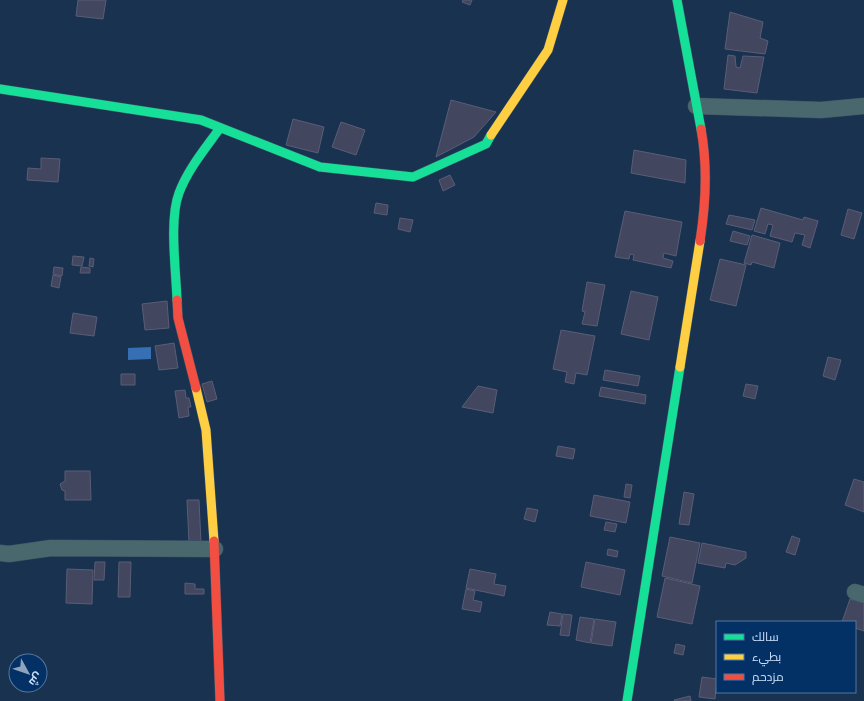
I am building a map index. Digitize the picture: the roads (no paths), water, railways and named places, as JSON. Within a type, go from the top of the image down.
[{"type":"street","points":[[0,89],[201,120],[320,167],[413,177],[486,144],[496,126],[548,50],[563,0]]},
{"type":"street","points":[[627,701],[706,206],[706,156],[676,0]]},
{"type":"street","points":[[696,106],[820,110],[864,106]]},
{"type":"street","points":[[220,128],[188,172],[178,194],[174,218],[178,318],[206,430],[215,549],[220,701]]},
{"type":"street","points":[[0,553],[9,554],[52,548],[215,549]]},
{"type":"water","points":[[151,347],[151,359],[128,360],[128,348]]}]
